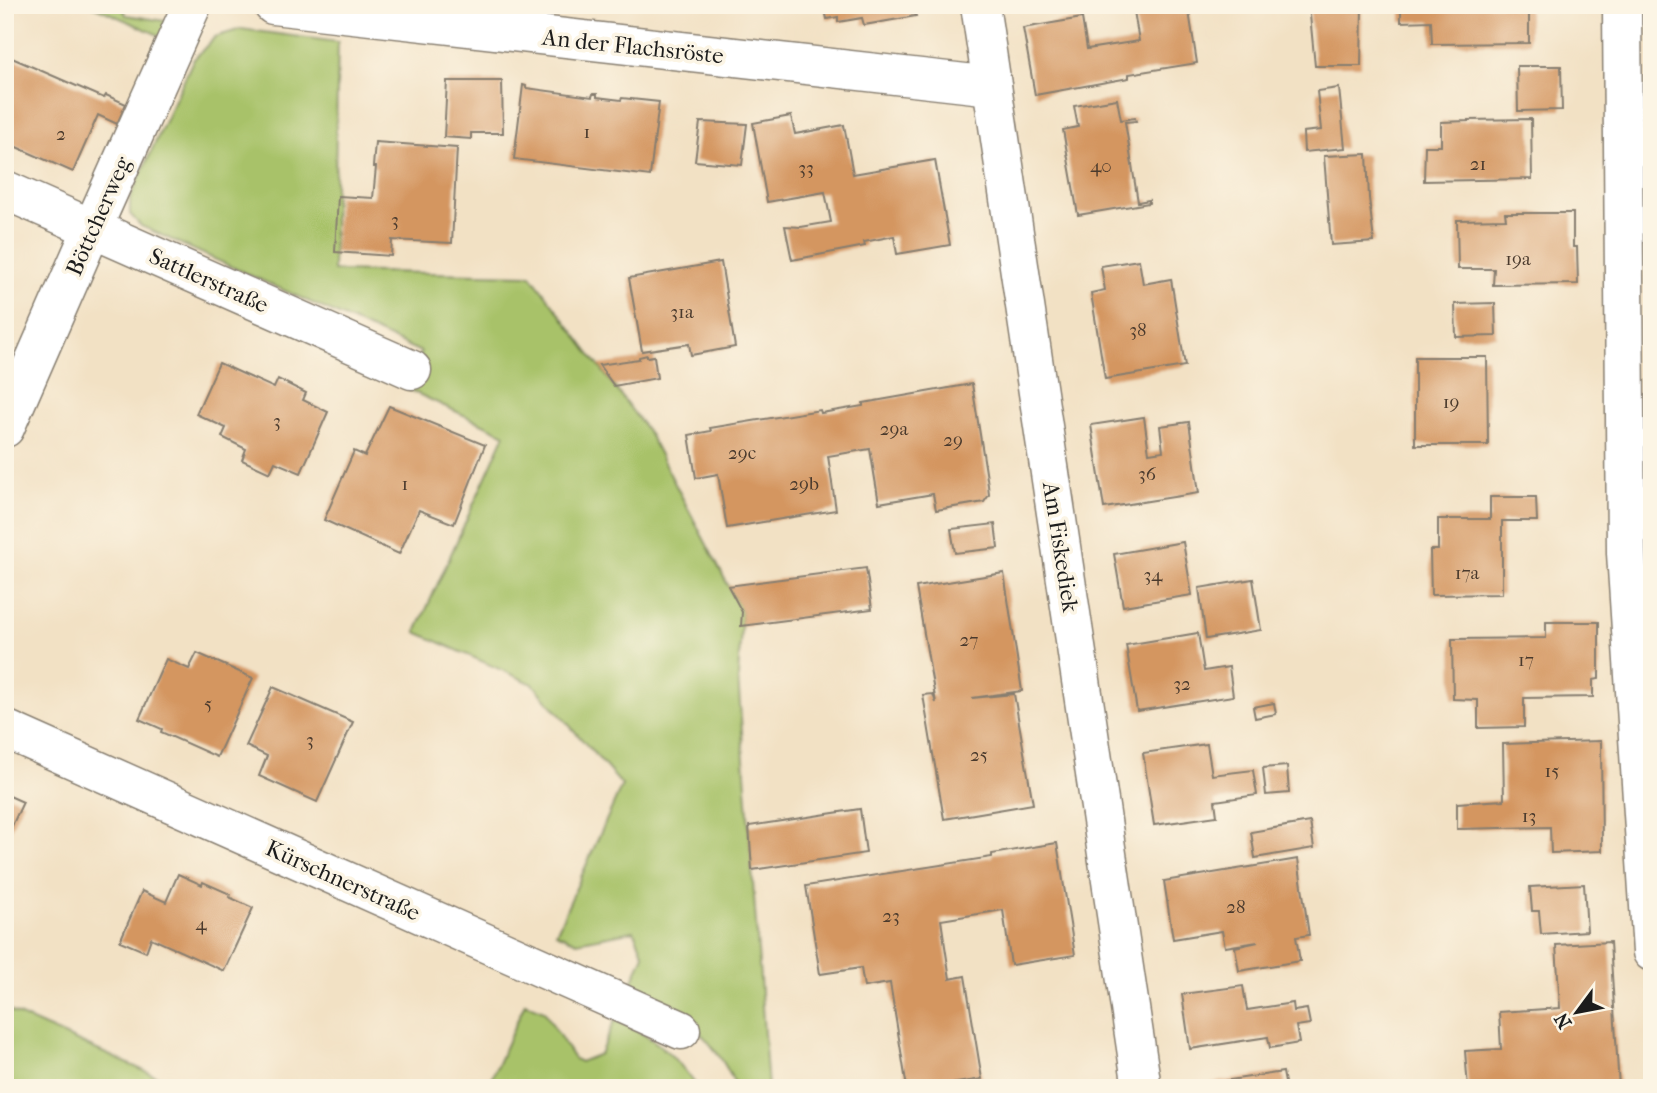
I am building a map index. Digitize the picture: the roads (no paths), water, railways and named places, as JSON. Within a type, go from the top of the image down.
[{"type":"street","name":"Böttcherweg","points":[[5,428],[192,5]]},
{"type":"street","name":"An der Flachsröste","points":[[273,5],[992,86]]},
{"type":"street","name":"Am Fiskediek","points":[[980,5],[1142,1088]]},
{"type":"street","points":[[1622,5],[1626,553],[1652,952]]},
{"type":"street","name":"Sattlerstraße","points":[[5,190],[412,370]]},
{"type":"street","name":"Kürschnerstraße","points":[[5,729],[681,1030]]}]
